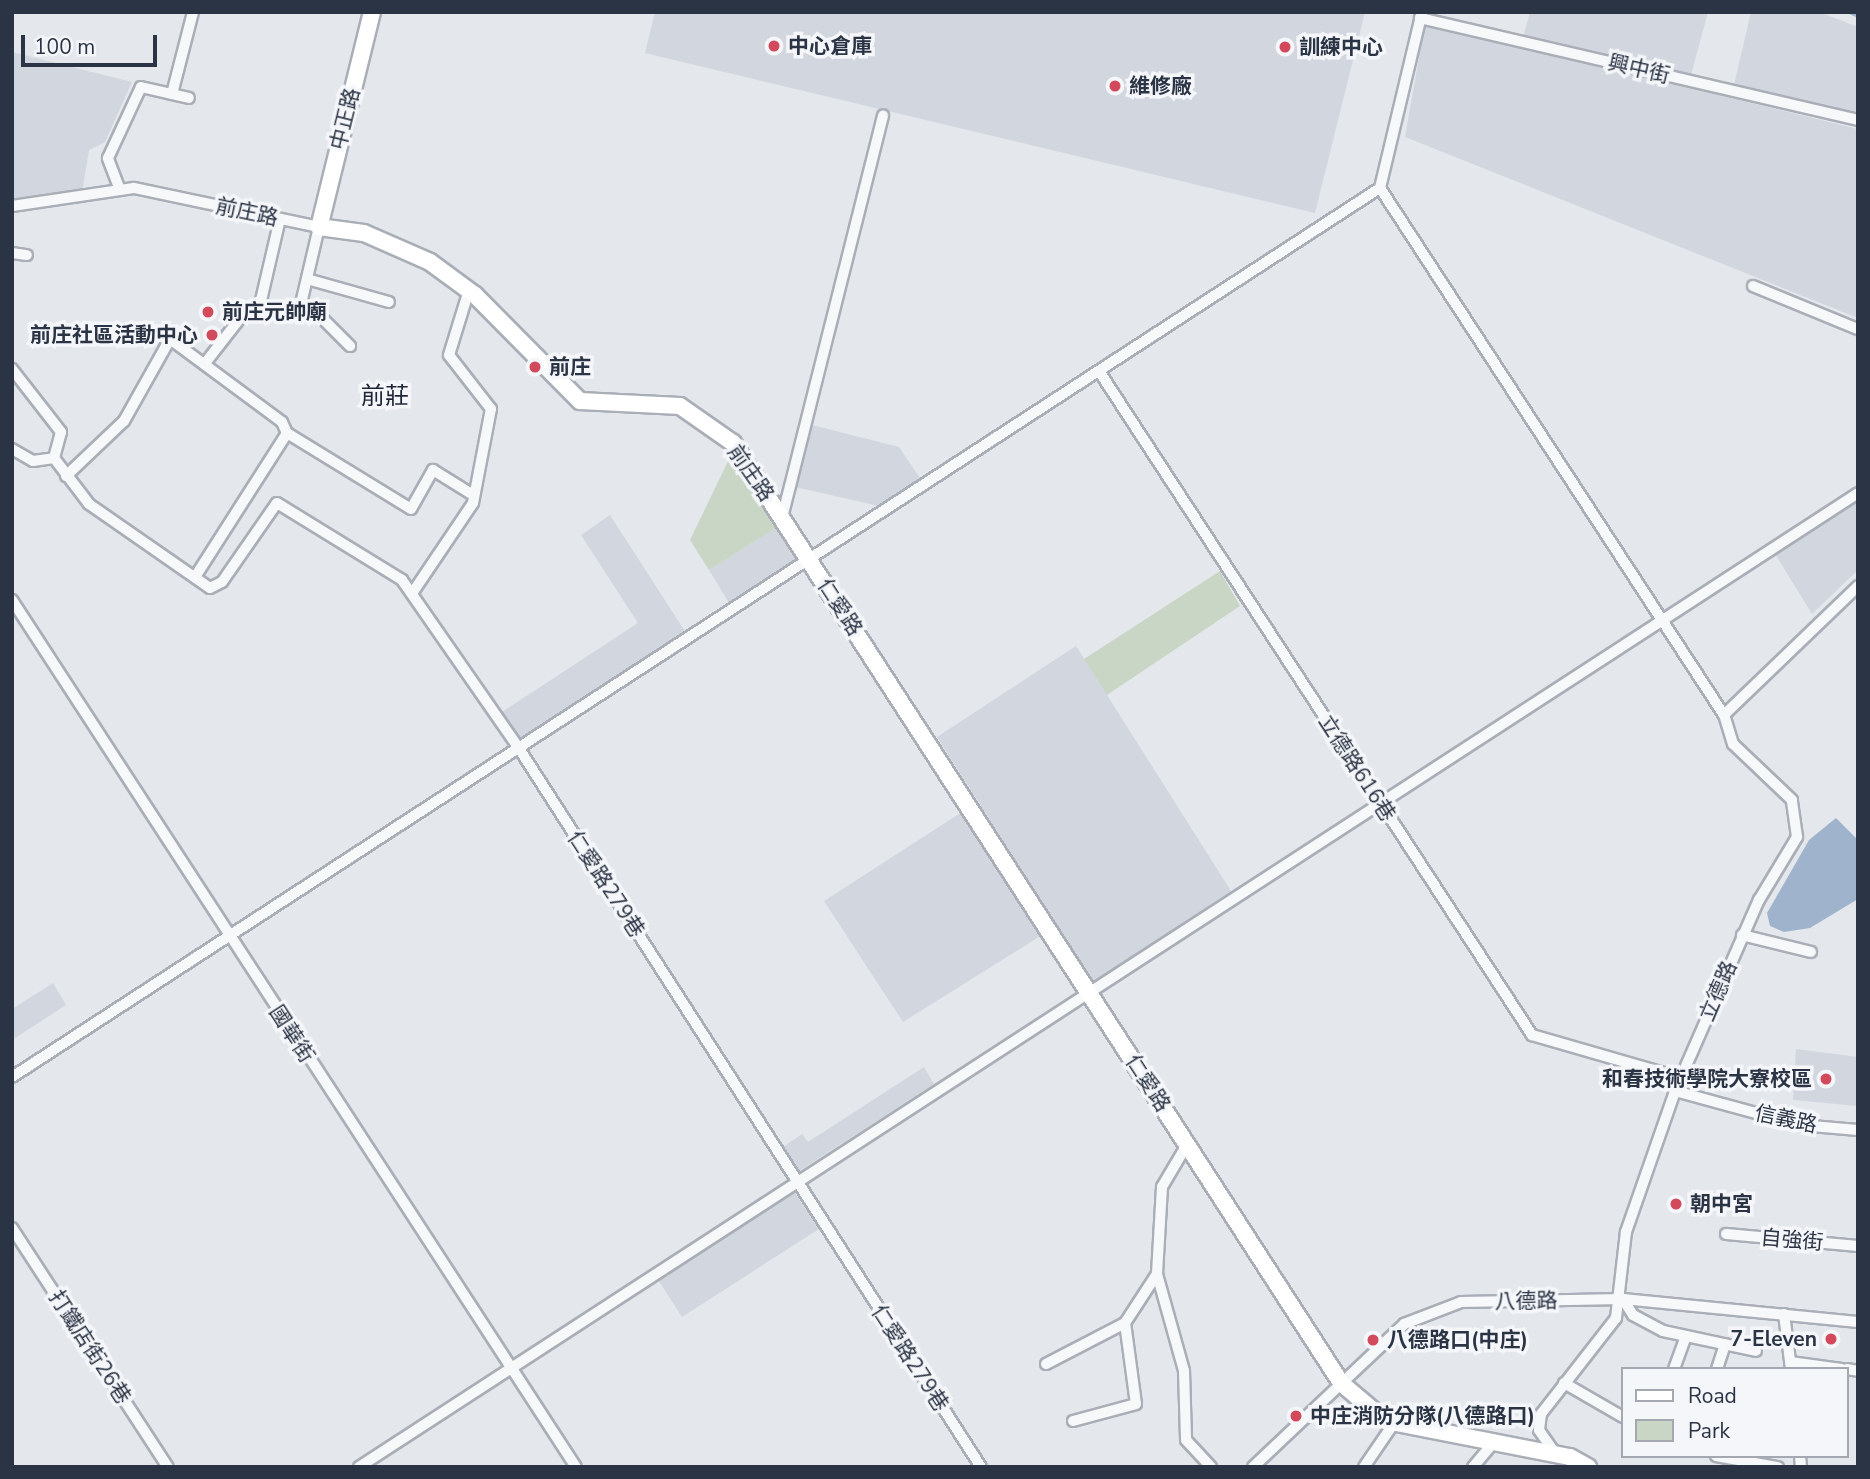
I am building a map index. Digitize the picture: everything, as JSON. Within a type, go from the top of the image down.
[{"type":"street","points":[[172,94],[193,12]]},
{"type":"street","name":"中正路","points":[[319,227],[372,12]]},
{"type":"street","points":[[12,1077],[520,750],[1380,188],[1421,15]]},
{"type":"street","name":"興中街","points":[[1421,15],[1858,120]]},
{"type":"street","points":[[120,190],[108,158],[141,87],[189,98]]},
{"type":"street","points":[[782,518],[883,115]]},
{"type":"street","name":"立德路","points":[[1380,188],[1724,715],[1733,744],[1779,786],[1799,817],[1790,854],[1742,936],[1675,1091],[1626,1233],[1623,1299],[1616,1318],[1541,1414],[1539,1430],[1555,1453]]},
{"type":"street","name":"前庄路","points":[[12,206],[120,190],[153,191],[401,246],[469,290],[580,401],[680,406],[716,429],[742,454],[809,559]]},
{"type":"street","points":[[259,309],[280,219]]},
{"type":"street","points":[[299,312],[319,227]]},
{"type":"street","points":[[12,253],[27,255]]},
{"type":"street","points":[[307,279],[389,302]]},
{"type":"street","points":[[1753,286],[1858,329]]},
{"type":"street","points":[[12,369],[61,432],[54,458],[89,504],[209,588],[222,582],[277,503],[413,592],[473,503],[470,493],[491,408],[449,355],[469,290]]},
{"type":"street","points":[[206,362],[241,317],[259,309],[299,312],[325,319],[350,346]]},
{"type":"street","points":[[66,476],[124,421],[170,339],[206,362],[282,422],[287,433],[411,509],[433,470],[470,493]]},
{"type":"street","name":"立德路616巷","points":[[1099,371],[1532,1034],[1681,1078]]},
{"type":"street","points":[[195,577],[287,433]]},
{"type":"street","points":[[12,449],[33,461],[54,458]]},
{"type":"street","points":[[359,1467],[795,1178],[1858,493]]},
{"type":"street","name":"仁愛路","points":[[809,559],[1341,1383],[1366,1410],[1394,1423],[1555,1453],[1588,1467]]},
{"type":"street","points":[[1724,715],[1858,586]]},
{"type":"street","name":"仁愛路279巷","points":[[413,592],[520,750],[981,1467]]},
{"type":"street","name":"國華街","points":[[12,600],[576,1467]]},
{"type":"street","points":[[1742,936],[1811,951]]},
{"type":"street","name":"信義路","points":[[1675,1091],[1800,1125],[1858,1130]]},
{"type":"street","points":[[1188,1143],[1162,1187],[1157,1274],[1184,1371],[1186,1440],[1211,1467]]},
{"type":"street","name":"打鐵店街26巷","points":[[12,1228],[168,1467]]},
{"type":"street","name":"自強街","points":[[1726,1234],[1858,1246]]},
{"type":"street","points":[[1046,1364],[1125,1323],[1157,1274]]},
{"type":"street","points":[[1623,1299],[1633,1315],[1686,1336],[1756,1351]]},
{"type":"street","name":"八德路","points":[[1253,1467],[1404,1324],[1461,1302],[1623,1299],[1858,1322]]},
{"type":"street","points":[[1784,1314],[1791,1366]]},
{"type":"street","points":[[1073,1420],[1136,1404],[1125,1323]]},
{"type":"street","points":[[1675,1367],[1686,1336]]},
{"type":"street","points":[[1718,1367],[1725,1345]]},
{"type":"street","points":[[1564,1383],[1622,1416]]},
{"type":"street","points":[[1364,1467],[1394,1423]]},
{"type":"street","points":[[1474,1467],[1494,1442]]},
{"type":"street","points":[[1723,1460],[1778,1467]]},
{"type":"shaded area","points":[[655,12],[1365,12],[1315,213],[645,53]]},
{"type":"shaded area","points":[[1530,12],[1708,12],[1691,75],[1523,38]]},
{"type":"shaded area","points":[[1751,12],[1819,12],[1858,27],[1858,113],[1734,85]]},
{"type":"shaded area","points":[[1425,24],[1858,129],[1858,318],[1405,137]]},
{"type":"shaded area","points":[[12,52],[132,82],[105,142],[89,150],[82,193],[12,203]]},
{"type":"shaded area","points":[[808,424],[899,447],[920,478],[879,506],[795,487]]},
{"type":"shaded area","points":[[1858,500],[1858,570],[1812,614],[1775,554]]},
{"type":"shaded area","points":[[610,515],[686,633],[521,743],[502,712],[638,623],[581,535]]},
{"type":"shaded area","points":[[779,526],[799,558],[729,603],[709,570]]},
{"type":"shaded area","points":[[1076,646],[1231,891],[1093,982],[937,737]]},
{"type":"shaded area","points":[[962,812],[1042,935],[903,1022],[824,901]]},
{"type":"shaded area","points":[[53,983],[66,1005],[12,1040],[12,1009]]},
{"type":"shaded area","name":"和春技術學院大寮校區","points":[[1796,1049],[1858,1057],[1858,1106],[1793,1100]]},
{"type":"shaded area","points":[[924,1067],[934,1084],[799,1171],[783,1147],[802,1134],[808,1142]]},
{"type":"shaded area","points":[[793,1190],[819,1229],[682,1317],[657,1278]]},
{"type":"green space","points":[[732,453],[779,526],[709,570],[690,540]]},
{"type":"green space","points":[[1220,571],[1240,606],[1107,695],[1084,659]]},
{"type":"water","points":[[1836,818],[1858,840],[1858,899],[1810,928],[1784,932],[1770,926],[1767,913],[1809,840]]},
{"type":"waterway","points":[[1849,12],[1858,16]]},
{"type":"place","name":"中心倉庫","points":[[774,46]]},
{"type":"place","name":"訓練中心","points":[[1285,47]]},
{"type":"place","name":"維修廠","points":[[1115,86]]},
{"type":"place","name":"前庄元帥廟","points":[[208,312]]},
{"type":"place","name":"前庄社區活動中心","points":[[212,335]]},
{"type":"place","name":"前庄","points":[[535,367]]},
{"type":"place","name":"和春技術學院大寮校區","points":[[1826,1079]]},
{"type":"place","name":"朝中宮","points":[[1676,1204]]},
{"type":"place","name":"7-Eleven","points":[[1831,1339]]},
{"type":"place","name":"八德路口(中庄)","points":[[1373,1340]]},
{"type":"place","name":"中庄消防分隊(八德路口)","points":[[1296,1416]]},
{"type":"district","name":"前莊","points":[[385,397]]}]
